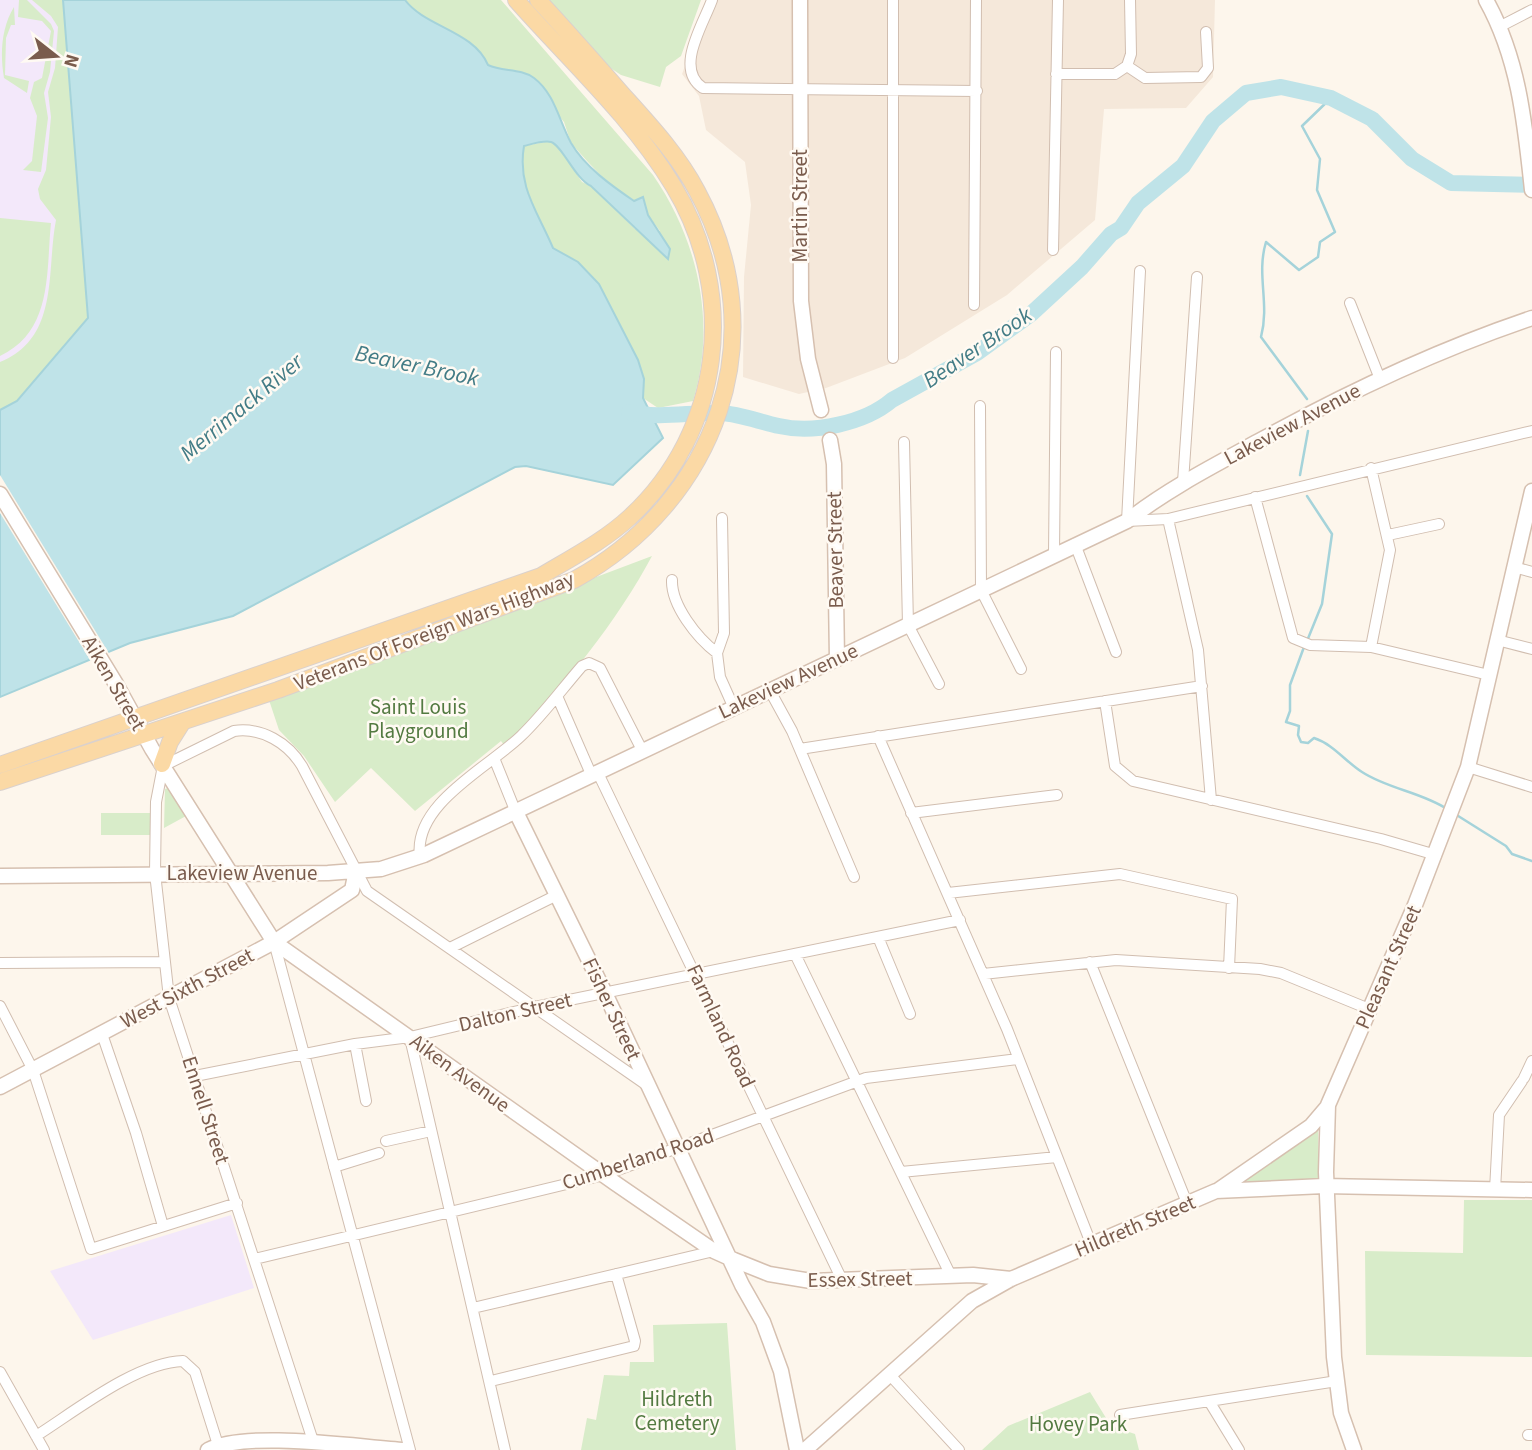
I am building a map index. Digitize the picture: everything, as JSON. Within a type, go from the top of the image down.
[{"type":"main road","name":"Veterans Of Foreign Wars Highway","points":[[134,717],[541,576],[604,537],[630,516],[665,477],[694,427],[708,382],[713,352],[710,280],[702,247],[684,205],[633,130],[516,0]]},
{"type":"main road","name":"Veterans Of Foreign Wars Highway","points":[[143,733],[182,723],[503,608],[582,575],[626,546],[657,517],[693,470],[714,428],[727,387],[732,336],[729,291],[719,242],[704,203],[681,164],[538,0]]},
{"type":"main road","name":"Martin Street","points":[[800,0],[801,308],[808,359],[821,410]]},
{"type":"main road","points":[[1486,0],[1499,27],[1521,97],[1531,184]]},
{"type":"main road","name":"Lakeview Avenue","points":[[0,876],[356,871],[381,869],[420,856],[1075,544],[1127,522],[1183,482],[1380,379],[1493,331],[1532,318]]},
{"type":"main road","name":"Beaver Street","points":[[830,440],[834,464],[837,659]]},
{"type":"main road","name":"Pleasant Street","points":[[1354,1450],[1341,1413],[1337,1381],[1326,1186],[1325,1129],[1328,1105],[1436,855],[1468,767],[1514,567],[1530,510],[1532,491]]},
{"type":"main road","name":"Aiken Street","points":[[0,494],[143,733],[215,844],[228,872]]},
{"type":"main road","points":[[0,765],[134,717]]},
{"type":"main road","points":[[163,765],[170,741],[182,723]]},
{"type":"main road","points":[[0,782],[143,733]]},
{"type":"main road","name":"Fisher Street","points":[[515,810],[731,1259]]},
{"type":"main road","name":"West Sixth Street","points":[[0,1087],[274,942],[325,911],[352,890],[356,871]]},
{"type":"main road","name":"Aiken Avenue","points":[[228,872],[274,942],[359,1005],[410,1037],[714,1251]]},
{"type":"main road","points":[[1216,1191],[1311,1126],[1328,1105]]},
{"type":"main road","name":"Hildreth Street","points":[[805,1450],[972,1301],[1011,1279],[1216,1191],[1326,1186],[1532,1190]]},
{"type":"main road","name":"Essex Street","points":[[714,1251],[783,1277],[842,1282],[951,1276],[1011,1279]]},
{"type":"main road","points":[[731,1259],[763,1322],[781,1371],[796,1450]]},
{"type":"main road","points":[[213,1448],[261,1441],[407,1450]]},
{"type":"street","points":[[712,0],[689,65],[691,76],[703,88],[976,91]]},
{"type":"street","points":[[892,358],[893,0]]},
{"type":"street","points":[[974,305],[976,0]]},
{"type":"street","points":[[1053,250],[1058,0]]},
{"type":"street","points":[[1056,74],[1115,74],[1127,66],[1131,54],[1130,0]]},
{"type":"street","points":[[1499,27],[1532,10]]},
{"type":"street","points":[[1127,66],[1139,75],[1152,79],[1201,76],[1208,68],[1206,32]]},
{"type":"street","points":[[1140,271],[1127,522],[1168,519],[1532,430]]},
{"type":"street","points":[[1183,482],[1197,277]]},
{"type":"street","points":[[1350,303],[1380,379]]},
{"type":"street","points":[[1054,554],[1056,352]]},
{"type":"street","points":[[980,406],[981,590],[1021,669]]},
{"type":"street","points":[[904,442],[908,625],[939,684]]},
{"type":"street","points":[[1371,468],[1388,535],[1390,559],[1371,647]]},
{"type":"street","points":[[1255,497],[1290,633],[1305,644],[1371,647],[1489,675]]},
{"type":"street","points":[[722,518],[724,633],[717,653],[720,677],[733,706]]},
{"type":"street","points":[[1168,519],[1196,638],[1211,800]]},
{"type":"street","points":[[1388,535],[1439,524]]},
{"type":"street","points":[[1075,544],[1115,652]]},
{"type":"street","points":[[1514,567],[1532,572]]},
{"type":"street","points":[[673,580],[674,597],[704,644],[717,653]]},
{"type":"street","points":[[1497,640],[1532,649]]},
{"type":"street","points":[[420,856],[420,837],[434,813],[456,788],[522,735],[582,666],[589,663],[600,668],[642,750]]},
{"type":"street","points":[[800,749],[1202,686]]},
{"type":"street","points":[[769,689],[800,749],[854,877]]},
{"type":"street","name":"Farmland Road","points":[[557,696],[696,974],[842,1282]]},
{"type":"street","points":[[1105,701],[1115,766],[1119,771],[1148,786],[1381,839],[1436,855]]},
{"type":"street","points":[[163,765],[234,731],[247,729],[279,742],[294,753],[302,765],[367,891],[649,1087]]},
{"type":"street","points":[[878,737],[983,974],[1092,1246]]},
{"type":"street","name":"Fisher Street","points":[[494,758],[515,810]]},
{"type":"street","name":"Ennell Street","points":[[163,765],[156,802],[155,873],[169,998],[314,1444]]},
{"type":"street","points":[[1468,767],[1532,787]]},
{"type":"street","points":[[911,813],[1057,795]]},
{"type":"street","points":[[947,893],[1119,874],[1232,899],[1229,968]]},
{"type":"street","points":[[450,948],[557,895]]},
{"type":"street","name":"Dalton Street","points":[[195,1076],[355,1044],[410,1037],[535,1007],[960,920]]},
{"type":"street","points":[[878,937],[910,1014]]},
{"type":"street","points":[[274,942],[407,1450]]},
{"type":"street","points":[[795,954],[951,1276]]},
{"type":"street","points":[[983,974],[1116,960],[1275,971],[1369,1009]]},
{"type":"street","points":[[0,963],[163,962]]},
{"type":"street","points":[[1090,962],[1187,1203]]},
{"type":"street","points":[[0,1006],[33,1070],[91,1249],[237,1203]]},
{"type":"street","points":[[102,1034],[136,1133],[163,1226]]},
{"type":"street","points":[[410,1037],[505,1450]]},
{"type":"street","points":[[355,1044],[366,1101]]},
{"type":"street","name":"Cumberland Road","points":[[255,1259],[604,1175],[857,1081],[1018,1059]]},
{"type":"street","points":[[1495,1190],[1499,1115],[1523,1080],[1532,1061]]},
{"type":"street","points":[[386,1141],[431,1131]]},
{"type":"street","points":[[334,1167],[379,1153]]},
{"type":"street","points":[[901,1172],[1056,1157]]},
{"type":"street","points":[[473,1308],[714,1251]]},
{"type":"street","points":[[491,1381],[634,1346],[635,1341],[616,1274]]},
{"type":"street","points":[[36,1436],[118,1385],[167,1362],[184,1361],[195,1372],[213,1448]]},
{"type":"street","points":[[0,1372],[44,1450]]},
{"type":"street","points":[[889,1374],[959,1450]]},
{"type":"street","points":[[1121,1415],[1337,1381]]},
{"type":"street","points":[[1209,1401],[1239,1450]]},
{"type":"shaded area","points":[[0,0],[63,0],[88,318],[0,409]]},
{"type":"shaded area","points":[[710,0],[1215,0],[1213,77],[1186,108],[1104,109],[1095,220],[1007,295],[905,358],[826,388],[799,394],[743,377],[744,277],[751,205],[745,162],[706,130],[699,96],[682,74]]},
{"type":"shaded area","points":[[231,1215],[254,1288],[93,1340],[50,1271]]},
{"type":"green space","points":[[19,0],[27,0],[51,24],[54,31],[50,72],[44,93],[48,118],[41,172],[23,170],[32,161],[37,116],[30,98],[34,82],[42,78],[51,31],[42,21],[18,17]]},
{"type":"green space","points":[[32,0],[63,0],[88,318],[17,401],[0,410],[0,362],[19,351],[33,337],[47,301],[56,220],[40,199],[38,189],[46,170],[51,117],[48,92],[55,68],[58,27],[51,16]]},
{"type":"green space","points":[[405,0],[501,0],[653,175],[682,227],[699,284],[703,342],[693,401],[658,408],[643,398],[644,379],[638,360],[599,284],[578,262],[553,248],[535,211],[523,174],[524,146],[550,141],[558,146],[582,182],[591,186],[635,229],[660,231],[648,215],[643,197],[634,202],[608,183],[571,143],[564,122],[523,72],[499,70],[488,65],[472,44],[424,17]]},
{"type":"green space","points":[[545,0],[701,0],[681,56],[666,67],[660,87],[621,75],[606,65]]},
{"type":"green space","points":[[14,7],[15,25],[11,25],[6,38],[5,75],[29,81],[27,93],[4,78],[3,42],[6,24]]},
{"type":"green space","points":[[0,218],[51,223],[47,280],[38,316],[30,332],[0,356]]},
{"type":"green space","name":"Saint Louis Playground","points":[[652,556],[622,606],[586,656],[545,704],[504,745],[501,741],[415,811],[371,768],[335,802],[304,756],[279,730],[269,700]]},
{"type":"green space","points":[[168,788],[186,816],[164,828],[165,789]]},
{"type":"green space","points":[[101,813],[152,813],[151,835],[101,835]]},
{"type":"green space","points":[[1318,1127],[1319,1181],[1242,1181]]},
{"type":"green space","points":[[1464,1200],[1532,1200],[1532,1357],[1366,1355],[1365,1251],[1463,1253]]},
{"type":"green space","name":"Hildreth Cemetery","points":[[727,1323],[736,1450],[581,1450],[587,1418],[596,1420],[604,1375],[629,1376],[630,1362],[654,1362],[653,1325]]},
{"type":"green space","name":"Hovey Park","points":[[1090,1392],[1111,1426],[1135,1434],[1139,1450],[982,1450],[1008,1426]]},
{"type":"water","name":"Merrimack River","points":[[63,0],[405,0],[424,17],[472,44],[488,65],[534,78],[552,100],[577,152],[600,175],[634,201],[643,197],[648,215],[670,249],[668,259],[580,177],[555,144],[545,142],[524,146],[523,174],[535,211],[553,248],[578,262],[599,284],[638,360],[644,379],[643,398],[663,438],[613,485],[526,466],[515,467],[233,616],[130,643],[0,697],[0,410],[17,401],[88,318]]},
{"type":"pier","points":[[0,475],[110,655],[92,663],[0,513]]},
{"type":"waterway","name":"Beaver Brook","points":[[629,412],[663,415],[721,413],[779,426],[808,429],[838,425],[868,415],[977,353],[1031,314],[1082,267],[1111,234],[1121,228],[1138,203],[1183,166],[1213,121],[1246,93],[1281,87],[1331,98],[1372,119],[1412,159],[1451,183],[1532,185]]},
{"type":"waterway","points":[[1307,399],[1261,337],[1264,312],[1262,266],[1266,242],[1299,270],[1318,257],[1320,242],[1335,232],[1317,190],[1320,159],[1302,126],[1331,98]]},
{"type":"waterway","points":[[1300,475],[1308,431]]},
{"type":"waterway","points":[[1307,496],[1332,534],[1322,604],[1307,641]]},
{"type":"waterway","points":[[1304,647],[1290,685],[1290,711],[1286,722],[1299,726],[1298,735],[1301,742],[1308,743],[1314,738],[1321,741],[1372,778],[1426,798],[1447,809]]},
{"type":"waterway","points":[[1455,814],[1506,846],[1512,854],[1532,861]]}]
